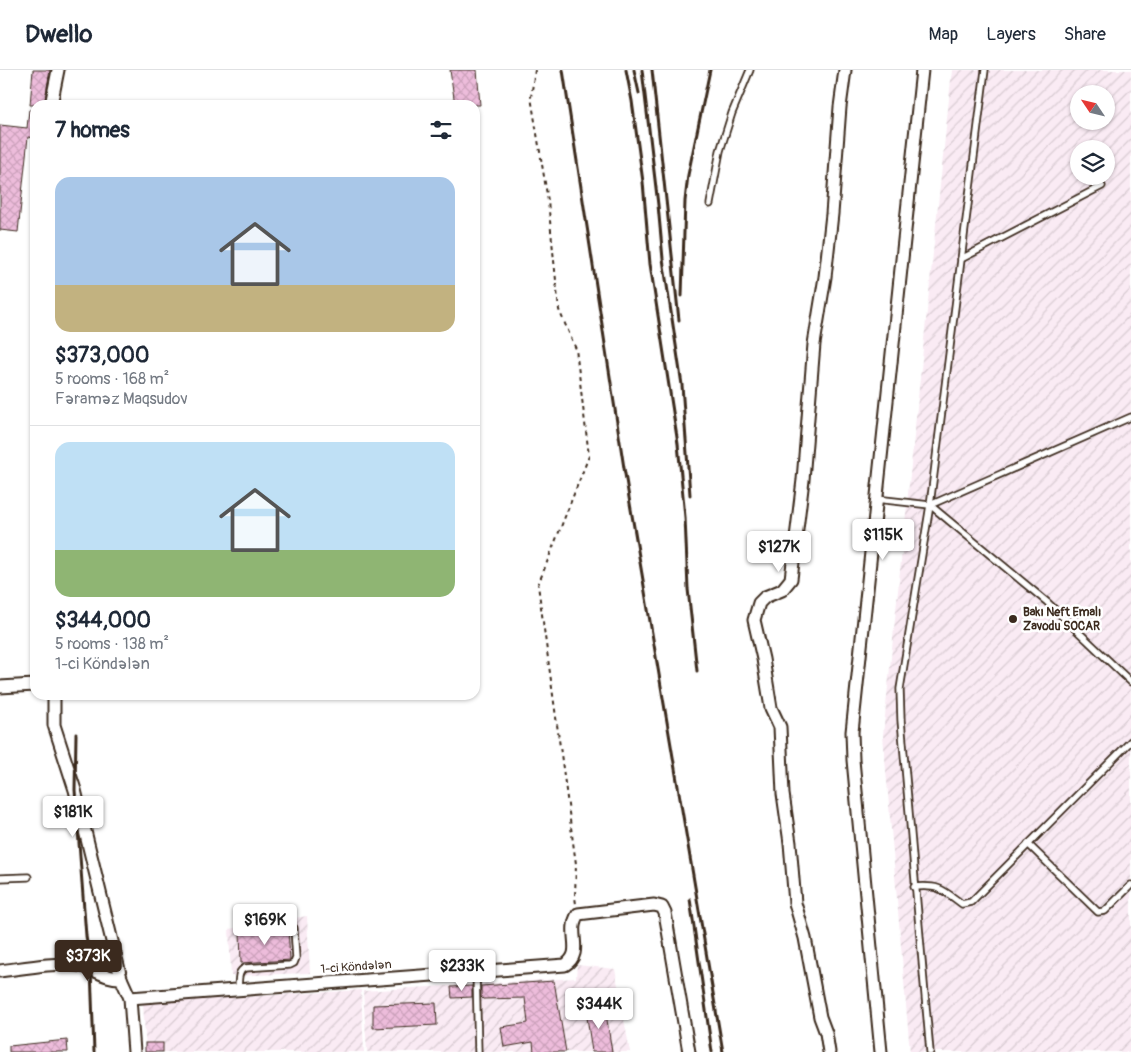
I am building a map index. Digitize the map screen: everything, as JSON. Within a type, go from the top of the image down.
[{"type":"street","points":[[52,100],[58,70]]},
{"type":"street","points":[[829,1052],[826,1033],[820,1017],[805,938],[795,902],[790,843],[783,794],[780,727],[771,708],[754,620],[759,603],[765,597],[782,590],[791,579],[803,480],[813,353],[830,232],[840,107],[845,70]]},
{"type":"street","points":[[881,1052],[853,760],[852,732],[922,70]]},
{"type":"street","points":[[0,688],[30,685]]},
{"type":"street","points":[[54,700],[54,725],[75,790],[121,978],[130,998],[134,1052]]},
{"type":"street","points":[[578,914],[654,905],[662,907],[665,913],[689,1052]]},
{"type":"street","name":"1-ci Köndələn","points":[[130,998],[565,965],[572,961],[574,956],[573,928],[574,920],[578,914]]},
{"type":"street","points":[[0,970],[68,965],[83,966],[108,977],[121,978]]},
{"type":"lane","points":[[710,204],[720,152],[732,113],[750,70]]},
{"type":"lane","points":[[930,1052],[900,720],[900,689],[930,505],[985,70]]},
{"type":"lane","points":[[961,259],[1102,186]]},
{"type":"lane","points":[[876,499],[930,505],[1131,416]]},
{"type":"lane","points":[[930,505],[1047,602],[1131,682]]},
{"type":"lane","points":[[914,887],[932,886],[943,890],[962,904],[971,902],[1131,741]]},
{"type":"lane","points":[[1028,844],[1098,912],[1105,911],[1131,885]]},
{"type":"lane","points":[[0,878],[28,877]]},
{"type":"lane","points":[[238,989],[241,969],[290,965],[294,963],[296,958],[294,928]]},
{"type":"lane","points":[[476,972],[478,1052]]},
{"type":"path","points":[[535,70],[531,97],[548,202],[559,310],[576,349],[589,456],[538,585],[576,864],[575,897],[578,914]]},
{"type":"shaded area","name":"Bakı Neft Emalı Zavodu SOCAR","points":[[952,70],[1131,70],[1131,1052],[910,1052],[883,735]]},
{"type":"shaded area","points":[[307,916],[310,973],[231,976],[229,929]]},
{"type":"shaded area","points":[[577,965],[615,969],[630,1052],[367,1052],[363,991],[576,978]]},
{"type":"shaded area","points":[[361,990],[364,1052],[146,1052],[143,1003]]},
{"type":"building","points":[[33,70],[50,70],[45,100],[30,100]]},
{"type":"building","points":[[450,70],[477,70],[480,100],[454,100]]},
{"type":"building","points":[[30,110],[30,137],[28,137],[18,232],[0,230],[0,125],[27,128]]},
{"type":"building","points":[[288,929],[290,960],[241,963],[240,931]]},
{"type":"building","points":[[554,981],[566,1052],[534,1052],[533,1042],[504,1047],[501,1027],[528,1023],[525,998],[483,999],[481,997],[481,986]]},
{"type":"building","points":[[472,986],[472,997],[452,998],[451,987]]},
{"type":"building","points":[[436,1003],[437,1025],[373,1028],[373,1005]]},
{"type":"building","points":[[605,1007],[612,1052],[592,1052],[586,1010]]},
{"type":"building","points":[[67,1040],[68,1052],[9,1052],[9,1046]]},
{"type":"building","points":[[145,1043],[163,1043],[163,1052],[145,1052]]},
{"type":"railway","points":[[563,70],[624,468],[723,1052]]},
{"type":"railway","points":[[626,70],[643,182],[650,264],[678,444],[685,517],[688,589],[697,671]]},
{"type":"railway","points":[[634,70],[639,93]]},
{"type":"railway","points":[[642,70],[663,259],[682,385],[690,495]]},
{"type":"railway","points":[[652,70],[679,320]]},
{"type":"railway","points":[[682,296],[685,201],[688,175],[710,70]]},
{"type":"railway","points":[[76,734],[75,790],[86,936],[91,969],[94,1052]]},
{"type":"railway","points":[[690,899],[712,1052]]},
{"type":"place","name":"Bakı Neft Emalı Zavodu SOCAR","points":[[1013,619]]}]
